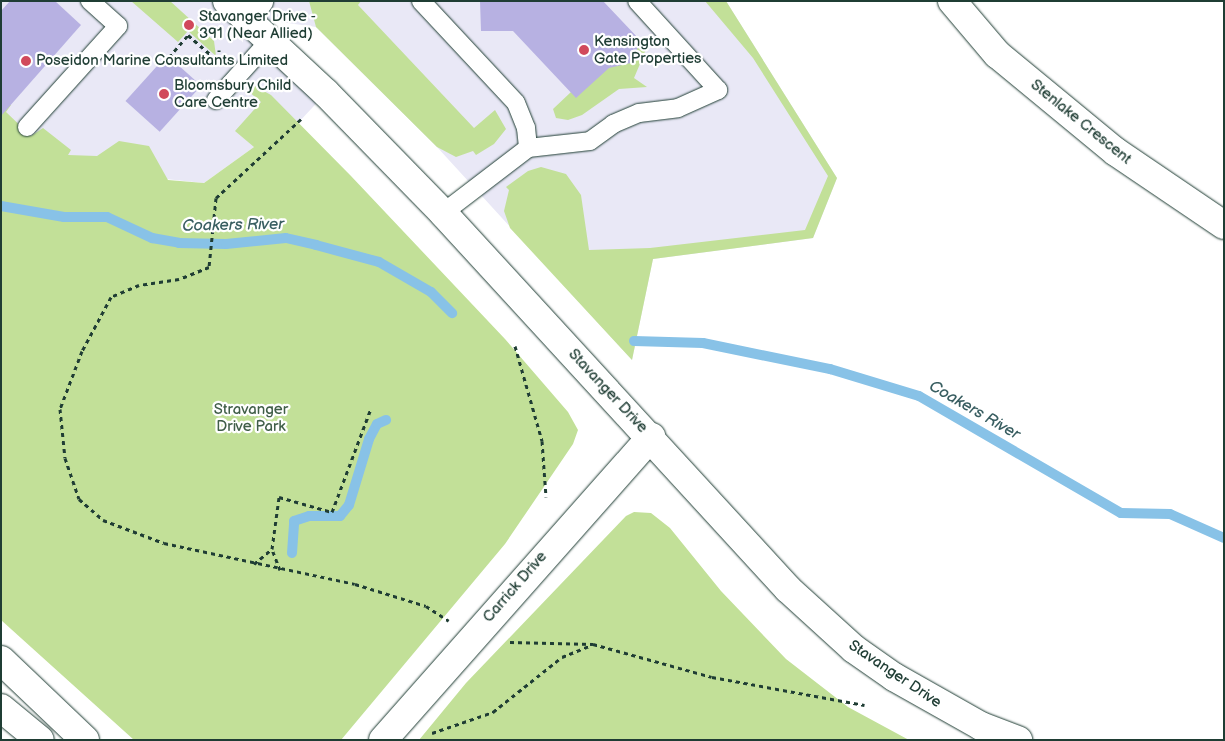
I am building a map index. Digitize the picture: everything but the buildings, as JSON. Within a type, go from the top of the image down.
[{"type":"main road","name":"Stenlake Crescent","points":[[952,1],[997,54],[1116,152],[1224,225]]},
{"type":"main road","name":"Stavanger Drive","points":[[244,6],[270,40],[443,212],[651,437],[757,557],[854,649],[936,703],[981,726],[1018,740]]},
{"type":"main road","name":"Carrick Drive","points":[[383,740],[651,437]]},
{"type":"main road","points":[[1,660],[85,740]]},
{"type":"main road","points":[[1,708],[40,740]]},
{"type":"lane","points":[[28,126],[118,26],[90,1]]},
{"type":"lane","points":[[421,1],[516,103],[526,128],[528,148]]},
{"type":"lane","points":[[443,212],[528,148],[590,140],[639,113],[678,108],[718,90],[637,1]]},
{"type":"lane","points":[[216,100],[270,40]]},
{"type":"path","points":[[168,57],[188,34],[212,56],[214,72]]},
{"type":"path","points":[[301,119],[216,198],[209,267],[179,279],[140,285],[111,297],[82,351],[60,409],[65,458],[79,500],[103,520],[164,543],[280,570],[355,584],[426,606],[450,621]]},
{"type":"path","points":[[515,346],[542,441],[546,498]]},
{"type":"path","points":[[280,570],[272,549],[279,497],[332,512],[371,408]]},
{"type":"path","points":[[254,564],[272,549]]},
{"type":"path","points":[[508,642],[556,646],[593,644],[712,677],[864,705]]},
{"type":"path","points":[[422,736],[493,712],[562,657],[593,644]]},
{"type":"shaded area","points":[[1,1],[726,1],[837,178],[813,238],[653,259],[632,360],[437,147],[316,27],[246,17],[326,93],[298,123],[254,147],[204,183],[1,162]]},
{"type":"green space","points":[[131,1],[170,1],[214,41],[216,56],[188,31],[178,42]]},
{"type":"green space","points":[[309,1],[361,1],[358,5],[474,128],[495,110],[506,129],[494,144],[476,155],[473,151],[456,157],[437,147],[316,27]]},
{"type":"green space","points":[[705,1],[726,1],[837,178],[813,238],[653,259],[632,360],[510,228],[504,211],[509,190],[506,187],[528,171],[541,167],[566,174],[581,195],[589,250],[650,248],[805,230],[828,176],[753,58]]},
{"type":"green space","points":[[639,39],[648,45],[634,78],[647,87],[619,89],[582,115],[568,120],[556,118],[553,109],[571,92],[576,97]]},
{"type":"green space","name":"Stravanger Drive Park","points":[[260,84],[260,89],[271,95],[351,176],[505,339],[568,412],[578,430],[573,444],[505,544],[341,740],[134,740],[1,620],[1,97],[11,105],[6,112],[31,136],[43,128],[71,150],[68,155],[97,156],[119,141],[149,146],[168,180],[204,183],[254,147],[235,131],[261,102],[247,90]]},
{"type":"green space","points":[[634,512],[651,513],[670,528],[721,591],[786,659],[848,707],[909,740],[419,740],[466,683],[626,516]]},
{"type":"waterway","name":"Coakers River","points":[[1,206],[64,217],[107,217],[152,238],[179,243],[226,244],[286,238],[316,245],[379,262],[431,292],[452,313]]},
{"type":"waterway","name":"Coakers River","points":[[634,341],[703,343],[830,369],[919,396],[1121,513],[1170,514],[1224,538]]},
{"type":"waterway","points":[[292,553],[294,521],[309,516],[340,516],[349,505],[369,439],[377,424],[386,420]]},
{"type":"place","name":"Stavanger Drive - 391 (Near Allied)","points":[[189,25]]},
{"type":"place","name":"Kensington Gate Properties","points":[[584,50]]},
{"type":"place","name":"Poseidon Marine Consultants Limited","points":[[26,61]]},
{"type":"place","name":"Bloomsbury Child Care Centre","points":[[164,94]]}]
